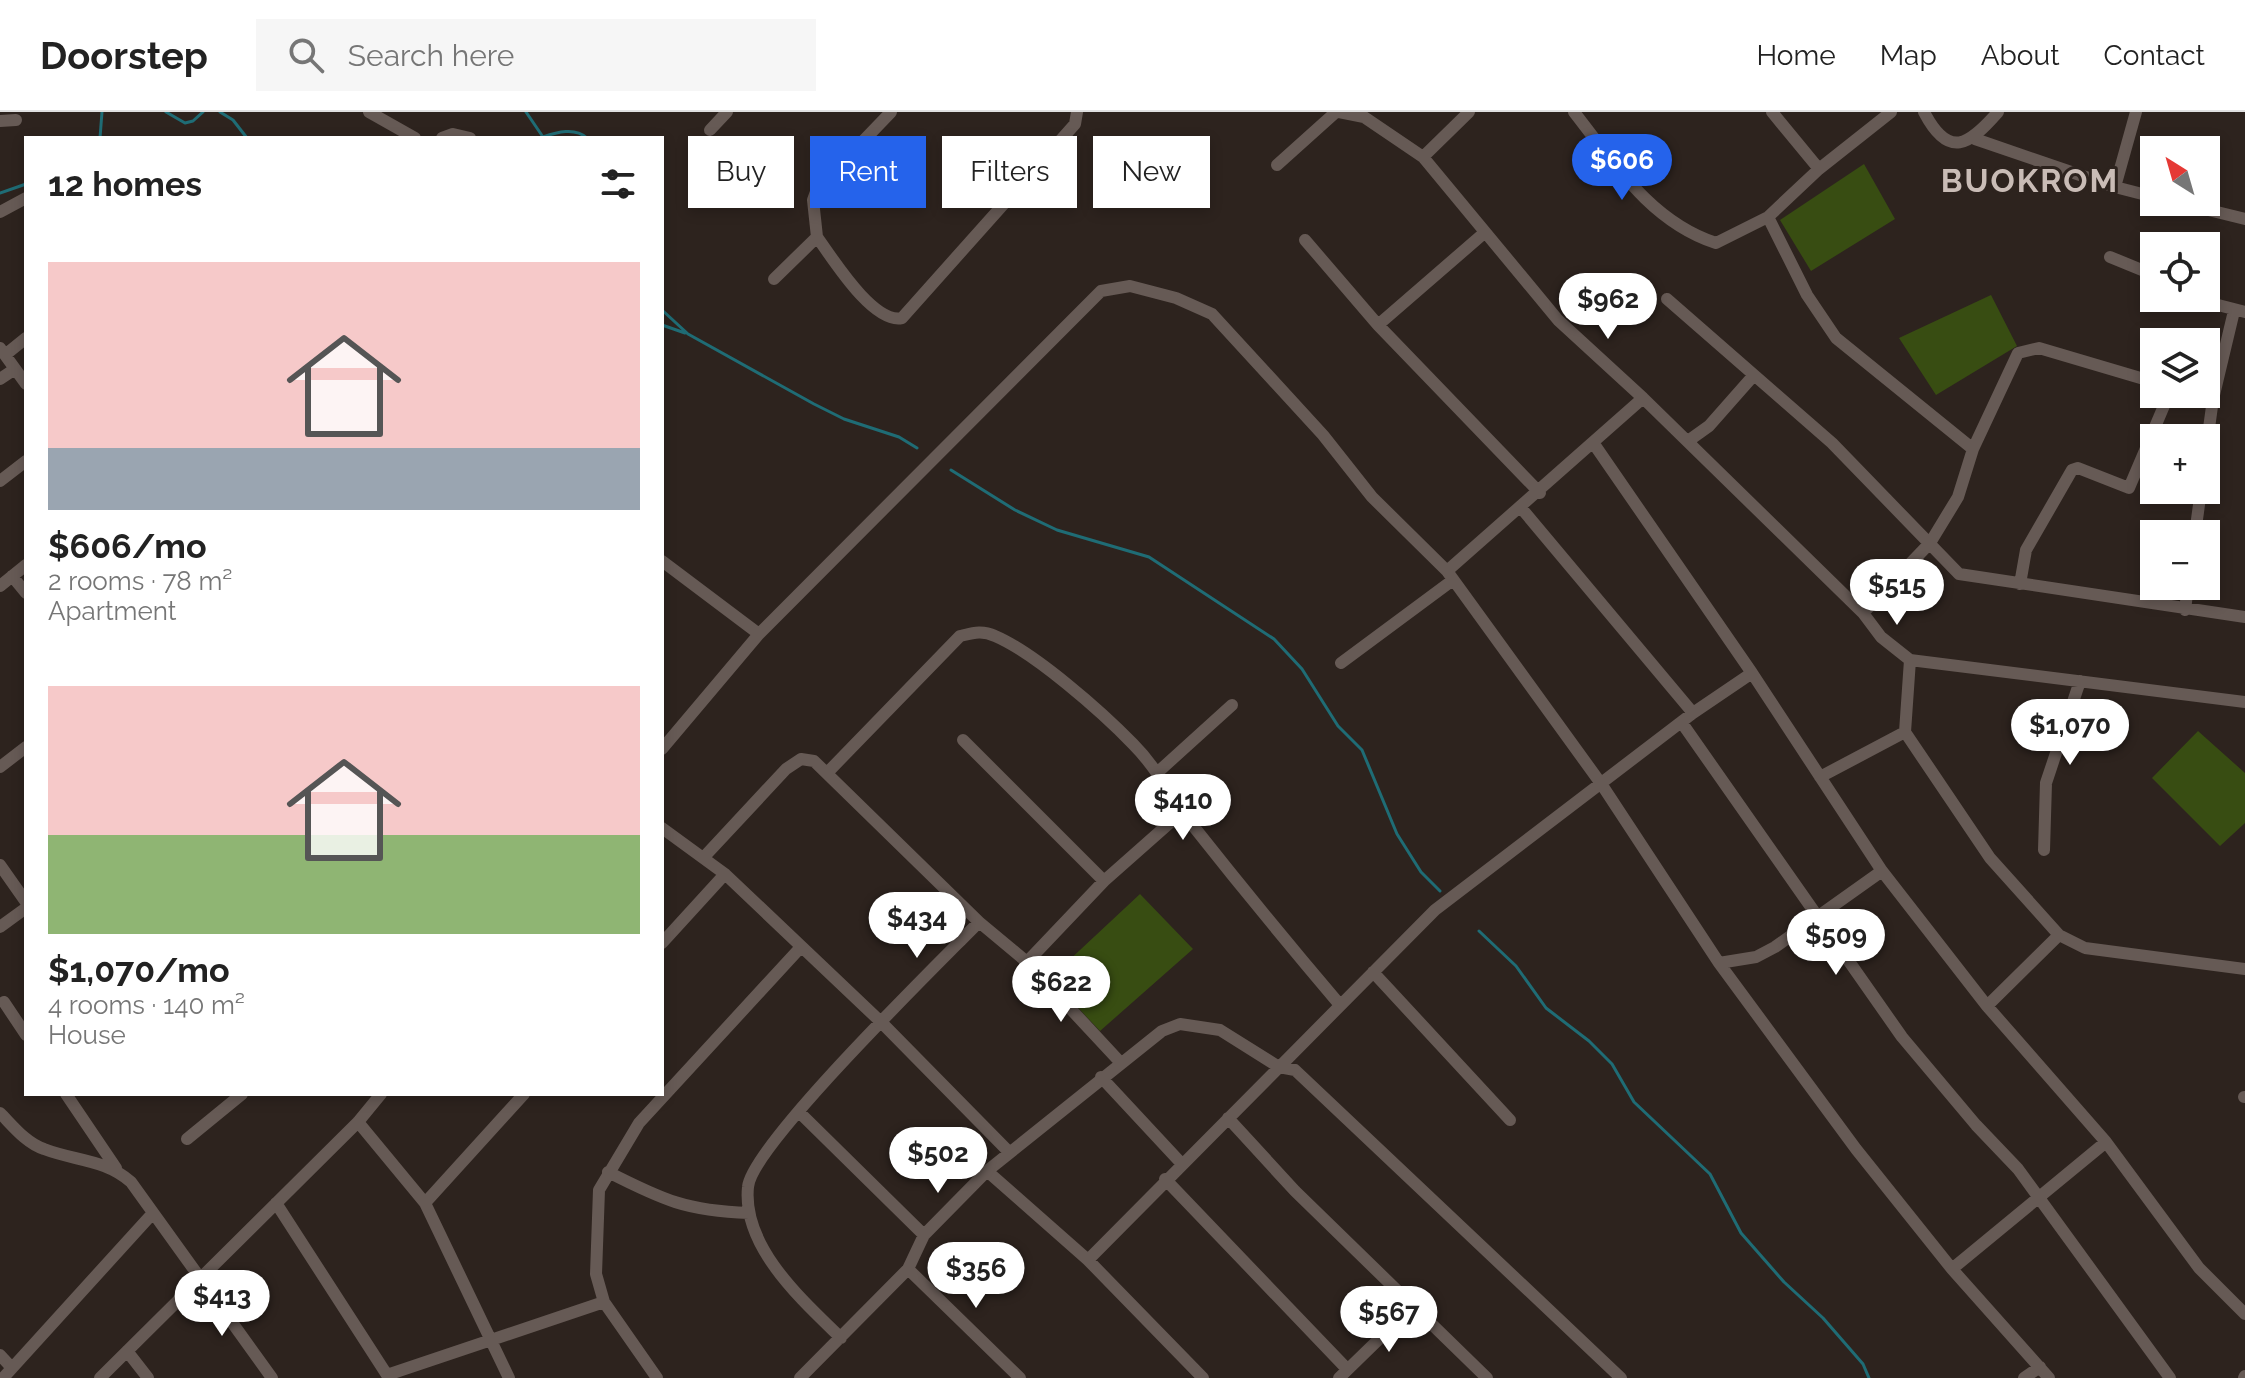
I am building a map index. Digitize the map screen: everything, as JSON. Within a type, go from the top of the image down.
[{"type":"street","points":[[369,112],[411,136]]},
{"type":"street","points":[[710,130],[727,112]]},
{"type":"street","points":[[891,112],[817,189],[813,200],[817,237],[841,270],[887,318],[902,318],[1075,124],[1077,112]]},
{"type":"street","points":[[1277,165],[1338,112],[1366,114],[1423,157],[1483,234],[1558,320],[1688,441],[1863,613],[1881,637],[1910,660],[2245,702]]},
{"type":"street","points":[[1423,157],[1469,112]]},
{"type":"street","points":[[1574,112],[1636,191],[1672,223],[1716,243],[1768,217],[1819,169],[1891,112]]},
{"type":"street","points":[[1772,112],[1819,169]]},
{"type":"street","points":[[1924,112],[1932,128],[1945,140],[1961,143],[1975,139],[1998,112]]},
{"type":"street","points":[[2115,187],[2136,112]]},
{"type":"street","points":[[0,121],[16,120]]},
{"type":"street","points":[[1975,139],[2140,193]]},
{"type":"street","points":[[0,212],[24,199]]},
{"type":"street","points":[[2220,213],[2245,219]]},
{"type":"street","points":[[1768,217],[1807,295],[1836,338],[1973,449]]},
{"type":"street","points":[[1378,325],[1483,234]]},
{"type":"street","points":[[774,279],[817,237]]},
{"type":"street","points":[[1305,240],[1378,325],[1540,493]]},
{"type":"street","points":[[2110,257],[2140,269]]},
{"type":"street","points":[[664,747],[759,634],[1101,291],[1130,286],[1176,298],[1212,314],[1323,435],[1372,497],[1450,576],[1602,785],[1719,963],[1856,1149],[1952,1269],[2049,1378]]},
{"type":"street","points":[[1667,299],[1832,443],[1959,574],[2245,617]]},
{"type":"street","points":[[2220,306],[2240,311],[2220,376]]},
{"type":"street","points":[[24,339],[2,352],[24,381]]},
{"type":"street","points":[[1863,613],[1930,543],[1958,497],[1973,449],[2018,353],[2039,348],[2140,378]]},
{"type":"street","points":[[0,379],[15,369]]},
{"type":"street","points":[[1688,441],[1709,426],[1754,375]]},
{"type":"street","points":[[1341,663],[1450,576],[1643,398]]},
{"type":"street","points":[[2020,584],[2026,550],[2072,470],[2078,468],[2129,488],[2163,408]]},
{"type":"street","points":[[1594,444],[1752,673],[1882,871],[1987,1006],[2106,1142],[2199,1268],[2245,1314]]},
{"type":"street","points":[[0,481],[24,463]]},
{"type":"street","points":[[1522,509],[1693,713]]},
{"type":"street","points":[[664,563],[759,634]]},
{"type":"street","points":[[0,586],[24,567]]},
{"type":"street","points":[[12,576],[24,591]]},
{"type":"street","points":[[2185,610],[2186,600]]},
{"type":"street","points":[[827,773],[960,636],[979,631],[995,636],[1040,665],[1131,742],[1158,772],[1182,812],[1340,1005]]},
{"type":"street","points":[[1910,660],[1905,732],[1990,858],[2059,935],[2085,948],[2245,969]]},
{"type":"street","points":[[1088,1260],[1435,910],[1693,713],[1752,673]]},
{"type":"street","points":[[2044,850],[2046,783],[2080,681]]},
{"type":"street","points":[[1158,772],[1232,705]]},
{"type":"street","points":[[1682,723],[1902,1037],[2038,1196],[2170,1378]]},
{"type":"street","points":[[1820,777],[1905,732]]},
{"type":"street","points":[[963,740],[1104,881]]},
{"type":"street","points":[[0,767],[24,749]]},
{"type":"street","points":[[704,857],[786,769],[801,759],[814,761],[979,922],[1027,962],[1120,1062]]},
{"type":"street","points":[[1027,962],[1104,881],[1182,812]]},
{"type":"street","points":[[664,829],[725,874],[882,1023],[1008,1151]]},
{"type":"street","points":[[0,865],[24,899]]},
{"type":"street","points":[[1719,963],[1756,957],[1817,919],[1882,871]]},
{"type":"street","points":[[664,941],[725,874]]},
{"type":"street","points":[[0,927],[24,909]]},
{"type":"street","points":[[841,1338],[782,1275],[756,1233],[749,1213],[748,1186],[752,1173],[799,1112],[979,922]]},
{"type":"street","points":[[1987,1006],[2059,935]]},
{"type":"street","points":[[664,1096],[801,947]]},
{"type":"street","points":[[1373,972],[1510,1120]]},
{"type":"street","points":[[4,1002],[24,1032]]},
{"type":"street","points":[[800,1378],[908,1269],[924,1235],[1008,1151],[1162,1031],[1180,1024],[1199,1024],[1220,1030],[1279,1067],[1295,1070],[1621,1378]]},
{"type":"street","points":[[1101,1077],[1181,1163]]},
{"type":"street","points":[[67,1096],[117,1170],[131,1182],[202,1277],[272,1378]]},
{"type":"street","points":[[187,1139],[240,1096]]},
{"type":"street","points":[[100,1378],[358,1122],[379,1096]]},
{"type":"street","points":[[425,1203],[522,1096]]},
{"type":"street","points":[[657,1378],[604,1302],[596,1274],[596,1215],[599,1190],[608,1172],[639,1123],[664,1096]]},
{"type":"street","points":[[799,1112],[924,1235]]},
{"type":"street","points":[[0,1113],[28,1141],[43,1149],[117,1170]]},
{"type":"street","points":[[1228,1118],[1295,1191],[1487,1378]]},
{"type":"street","points":[[358,1122],[425,1203],[509,1378]]},
{"type":"street","points":[[1952,1269],[2106,1142]]},
{"type":"street","points":[[987,1171],[1088,1260],[1203,1378]]},
{"type":"street","points":[[608,1172],[666,1200],[702,1212],[749,1213]]},
{"type":"street","points":[[1165,1179],[1343,1374],[1414,1305]]},
{"type":"street","points":[[276,1203],[388,1376],[490,1338],[518,1332],[604,1302]]},
{"type":"street","points":[[0,1355],[8,1373],[153,1213]]},
{"type":"street","points":[[908,1269],[1020,1378]]},
{"type":"street","points":[[127,1351],[148,1378]]},
{"type":"street","points":[[2024,1378],[2040,1367]]},
{"type":"green space","points":[[1864,164],[1895,219],[1811,271],[1780,220]]},
{"type":"green space","points":[[1991,295],[2017,346],[1936,395],[1899,338]]},
{"type":"green space","points":[[2198,731],[2245,773],[2245,823],[2220,846],[2152,778]]},
{"type":"green space","points":[[1140,894],[1193,949],[1100,1031],[1050,978]]},
{"type":"waterway","points":[[100,136],[102,112]]},
{"type":"waterway","points":[[166,112],[185,123],[193,121],[203,112]]},
{"type":"waterway","points":[[220,112],[233,120],[245,136]]},
{"type":"waterway","points":[[526,112],[542,136]]},
{"type":"waterway","points":[[546,136],[560,132],[584,136]]},
{"type":"waterway","points":[[0,193],[24,185]]},
{"type":"waterway","points":[[664,312],[688,334],[814,404],[844,419],[899,437],[917,448]]},
{"type":"waterway","points":[[664,326],[685,333]]},
{"type":"waterway","points":[[951,470],[1015,510],[1057,530],[1149,557],[1274,639],[1302,669],[1338,726],[1362,750],[1397,834],[1421,872],[1440,891]]},
{"type":"waterway","points":[[1479,931],[1516,966],[1546,1008],[1589,1041],[1612,1064],[1634,1102],[1710,1174],[1741,1233],[1784,1282],[1823,1318],[1863,1364],[1869,1378]]},
{"type":"district","name":"BUOKROM","points":[[2030,181]]}]
